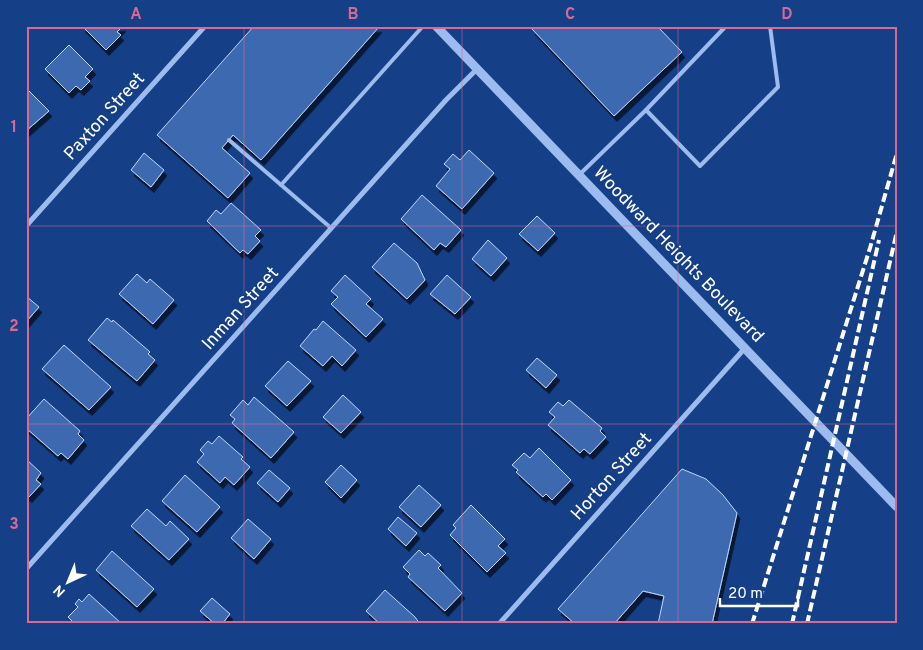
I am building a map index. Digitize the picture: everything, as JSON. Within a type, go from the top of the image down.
[{"type":"street","name":"Paxton Street","points":[[26,226],[205,26]]},
{"type":"street","name":"Woodward Heights Boulevard","points":[[436,26],[897,507]]},
{"type":"street","name":"Inman Street","points":[[26,569],[454,91],[477,69]]},
{"type":"street","name":"Horton Street","points":[[499,624],[745,348]]},
{"type":"lane","points":[[281,185],[423,26]]},
{"type":"lane","points":[[579,176],[646,110],[726,26]]},
{"type":"lane","points":[[646,110],[700,166],[778,87],[770,26]]},
{"type":"lane","points":[[229,140],[331,228]]},
{"type":"building","points":[[82,26],[123,26],[117,32],[121,35],[106,50]]},
{"type":"building","points":[[254,26],[379,27],[261,160],[233,135],[222,148],[250,173],[228,198],[157,135]]},
{"type":"building","points":[[535,26],[657,26],[682,52],[614,116],[532,29]]},
{"type":"building","points":[[69,45],[93,69],[85,77],[90,81],[81,90],[76,86],[69,93],[45,69]]},
{"type":"building","points":[[26,88],[49,111],[26,131]]},
{"type":"building","points":[[469,150],[494,173],[462,209],[436,186],[450,169],[444,164],[453,154],[460,160]]},
{"type":"building","points":[[144,153],[164,170],[151,187],[131,170]]},
{"type":"building","points":[[422,195],[461,230],[446,247],[440,243],[434,250],[401,219]]},
{"type":"building","points":[[231,203],[261,230],[255,236],[260,241],[248,254],[243,250],[240,253],[207,221],[216,210],[221,214]]},
{"type":"building","points":[[537,216],[555,233],[538,251],[519,234]]},
{"type":"building","points":[[488,240],[507,258],[491,276],[472,259]]},
{"type":"building","points":[[394,243],[417,263],[425,280],[407,299],[372,267]]},
{"type":"building","points":[[137,274],[147,283],[150,279],[174,300],[153,324],[119,294]]},
{"type":"building","points":[[345,275],[371,299],[366,304],[383,319],[366,337],[331,304],[338,297],[331,291]]},
{"type":"building","points":[[447,275],[471,297],[455,314],[430,294]]},
{"type":"building","points":[[26,296],[39,307],[26,322]]},
{"type":"building","points":[[107,318],[112,322],[113,320],[150,352],[148,354],[155,360],[137,381],[88,340]]},
{"type":"building","points":[[323,321],[356,350],[342,366],[332,356],[323,366],[300,346]]},
{"type":"building","points":[[64,345],[111,387],[89,410],[42,369]]},
{"type":"building","points":[[537,358],[557,375],[546,388],[526,370]]},
{"type":"building","points":[[288,361],[311,381],[287,406],[265,386]]},
{"type":"building","points":[[343,395],[361,412],[341,433],[323,417]]},
{"type":"building","points":[[254,397],[294,432],[271,458],[232,423],[235,419],[230,415],[243,400],[248,405]]},
{"type":"building","points":[[44,399],[80,431],[78,434],[84,440],[68,459],[61,453],[58,456],[26,428],[26,419]]},
{"type":"building","points":[[569,400],[602,428],[600,431],[606,437],[590,454],[584,449],[580,453],[548,425],[555,417],[549,412],[558,402],[563,406]]},
{"type":"building","points":[[219,436],[243,457],[241,459],[250,467],[234,485],[225,477],[220,483],[197,462],[204,454],[200,450],[208,441],[212,444]]},
{"type":"building","points":[[539,448],[571,480],[552,500],[546,494],[543,497],[516,472],[518,470],[512,465],[524,453],[530,458]]},
{"type":"building","points":[[26,459],[41,473],[36,480],[41,484],[29,497],[26,495]]},
{"type":"building","points":[[341,465],[357,480],[341,498],[325,482]]},
{"type":"building","points":[[682,469],[706,479],[723,495],[737,513],[712,624],[658,624],[664,596],[643,591],[614,624],[575,624],[558,609]]},
{"type":"building","points":[[269,470],[290,488],[278,502],[257,483]]},
{"type":"building","points":[[185,475],[220,507],[197,532],[162,501]]},
{"type":"building","points":[[419,485],[441,505],[421,527],[399,507]]},
{"type":"building","points":[[471,505],[505,539],[498,546],[506,553],[487,572],[450,535],[456,528],[453,525]]},
{"type":"building","points":[[147,509],[166,526],[170,521],[189,539],[169,560],[131,526]]},
{"type":"building","points":[[398,517],[417,533],[406,546],[388,529]]},
{"type":"building","points":[[248,519],[271,539],[254,559],[231,538]]},
{"type":"building","points":[[419,550],[425,556],[428,553],[441,565],[438,568],[462,593],[445,611],[408,577],[410,574],[403,567]]},
{"type":"building","points":[[112,551],[154,589],[137,607],[96,570]]},
{"type":"building","points":[[385,590],[415,617],[420,624],[380,624],[366,611]]},
{"type":"building","points":[[89,594],[122,624],[75,624],[68,617],[78,607],[75,604],[79,599],[82,602]]},
{"type":"building","points":[[212,598],[230,614],[222,624],[215,624],[200,611]]},
{"type":"railway","points":[[752,624],[870,248],[897,153]]},
{"type":"railway","points":[[807,624],[897,231]]},
{"type":"railway","points":[[792,624],[879,240]]}]
